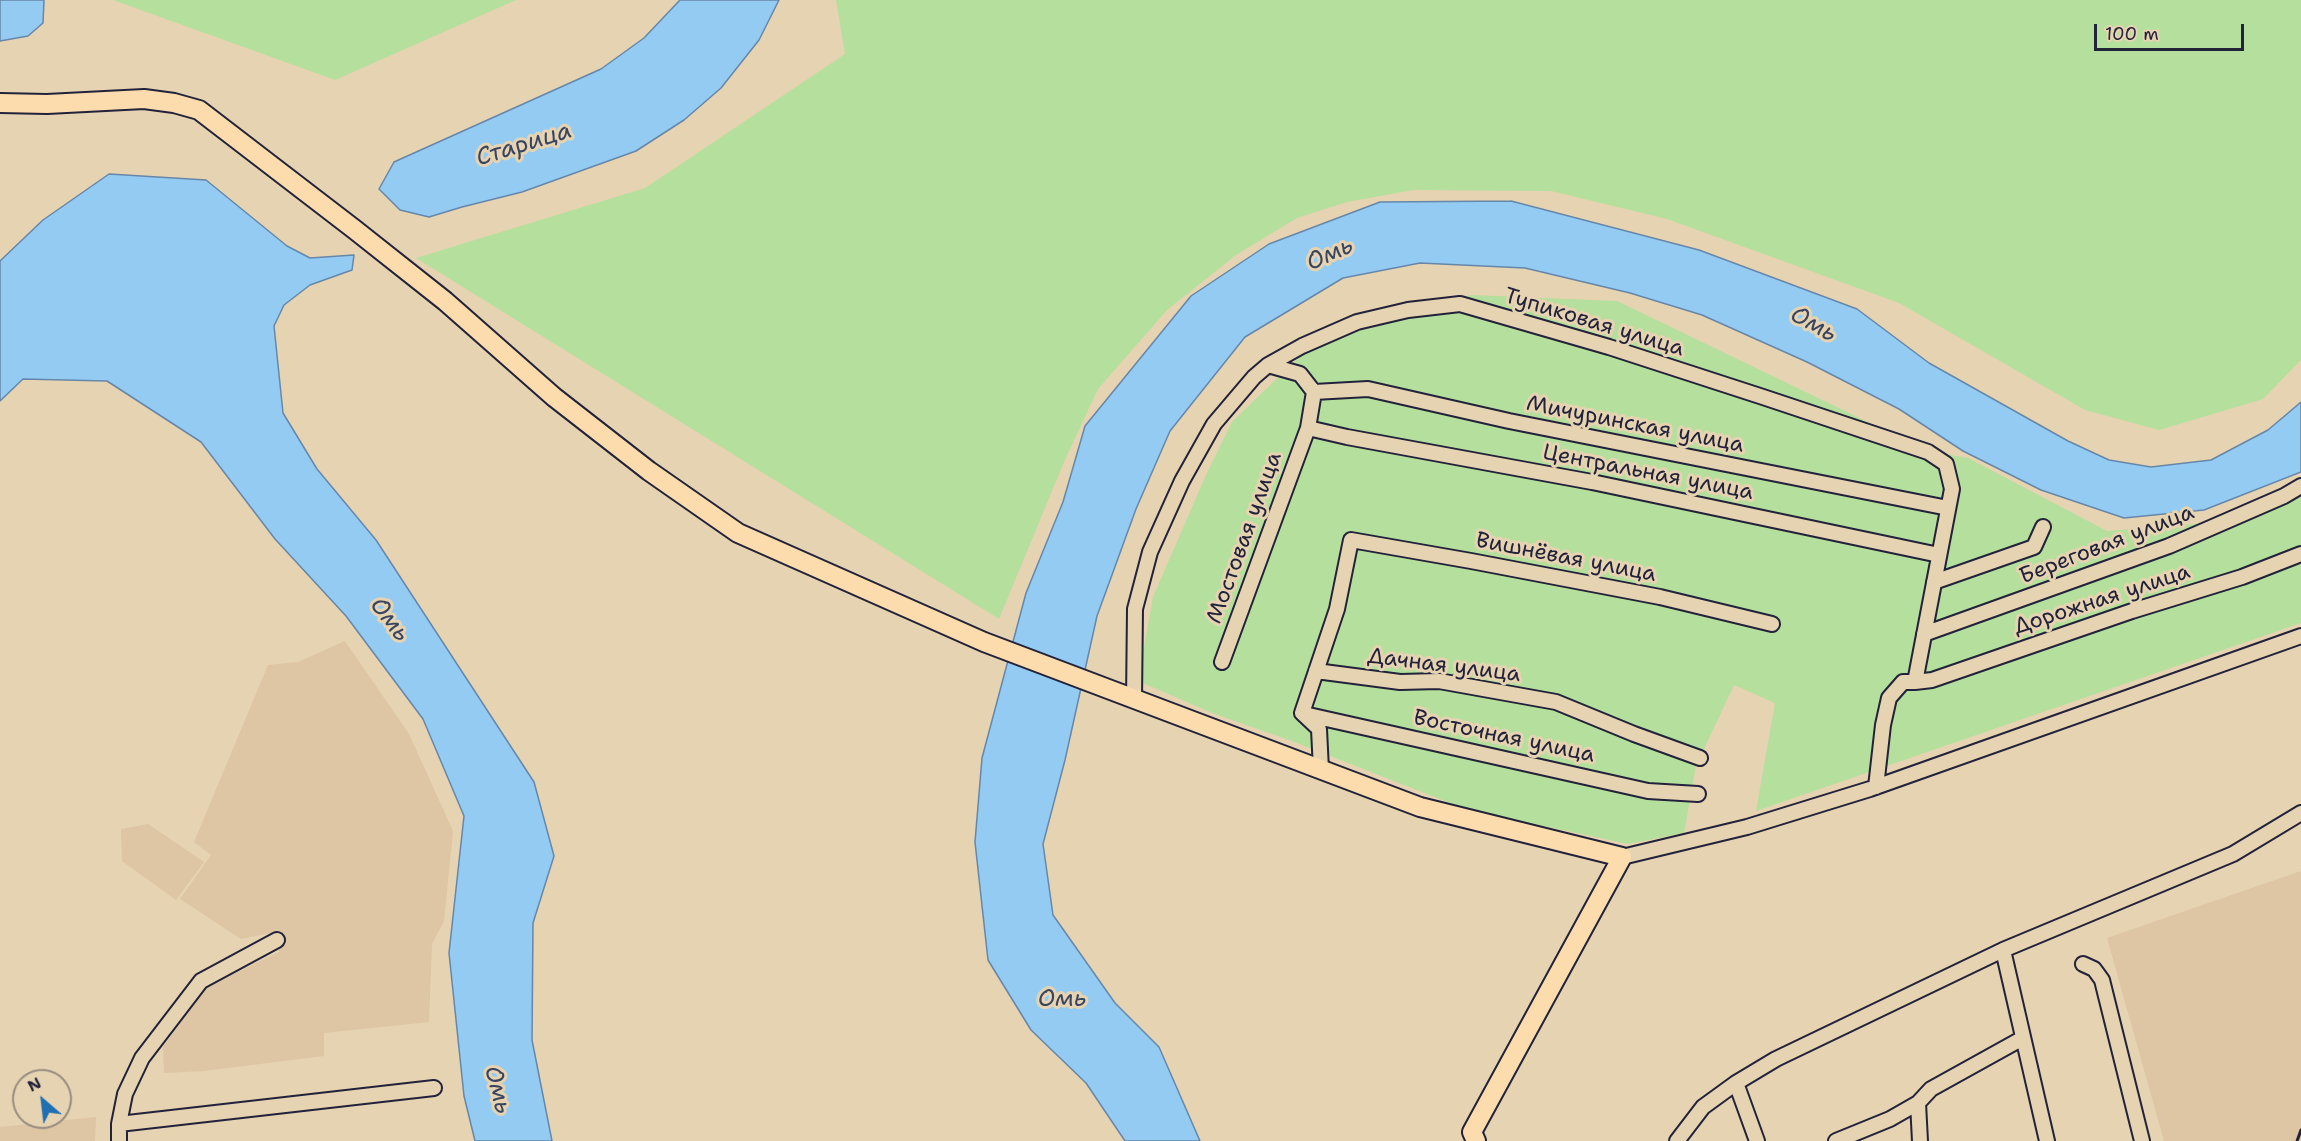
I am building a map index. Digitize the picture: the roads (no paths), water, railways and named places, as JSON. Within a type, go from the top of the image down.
[{"type":"main road","points":[[0,103],[47,104],[144,99],[174,103],[199,110],[436,294],[554,397],[649,471],[738,533],[984,642],[1420,807],[1622,857],[1473,1132],[1476,1141]]},
{"type":"street","name":"Тупиковая улица","points":[[1130,699],[1135,609],[1150,552],[1182,481],[1214,424],[1254,377],[1268,365],[1302,346],[1357,322],[1408,310],[1460,304],[1609,347],[1928,452],[1946,464],[1952,489],[1948,508]]},
{"type":"street","points":[[1268,365],[1300,374],[1314,392]]},
{"type":"street","name":"Мичуринская улица","points":[[1314,392],[1368,388],[1509,421],[1948,508]]},
{"type":"street","name":"Мостовая улица","points":[[1222,662],[1308,428],[1314,392]]},
{"type":"street","name":"Центральная улица","points":[[1308,428],[1592,482],[1939,555]]},
{"type":"street","name":"Береговая улица","points":[[1924,634],[2169,546],[2284,496],[2301,486]]},
{"type":"street","points":[[1915,682],[1948,508]]},
{"type":"street","points":[[1934,582],[2034,547],[2043,526]]},
{"type":"street","name":"Вишнёвая улица","points":[[1316,671],[1337,609],[1351,540],[1660,597],[1772,624]]},
{"type":"street","name":"Дорожная улица","points":[[1876,787],[1883,724],[1889,698],[1903,682],[1932,680],[2132,610],[2242,577],[2301,554]]},
{"type":"street","points":[[1622,857],[1747,827],[1876,787],[2301,636]]},
{"type":"street","points":[[1316,671],[1302,713],[1319,729],[1320,770]]},
{"type":"street","name":"Дачная улица","points":[[1316,671],[1400,682],[1439,681],[1556,702],[1700,758]]},
{"type":"street","name":"Восточная улица","points":[[1302,713],[1648,791],[1698,794]]},
{"type":"street","points":[[1677,1141],[1703,1107],[1736,1083],[1776,1059],[2003,950],[2233,854],[2301,813]]},
{"type":"street","points":[[119,1141],[119,1124],[125,1094],[142,1058],[201,981],[277,940]]},
{"type":"street","points":[[2003,950],[2047,1141]]},
{"type":"street","points":[[2083,964],[2094,969],[2102,980],[2142,1141]]},
{"type":"street","points":[[1836,1141],[1890,1119],[1918,1103],[1931,1089],[2023,1038]]},
{"type":"street","points":[[1736,1083],[1757,1141]]},
{"type":"street","points":[[119,1124],[434,1088]]},
{"type":"street","points":[[1918,1103],[1920,1141]]},
{"type":"water","points":[[0,0],[44,0],[43,23],[28,36],[0,41]]},
{"type":"water","name":"Старица","points":[[680,0],[779,0],[759,40],[721,88],[684,120],[636,151],[522,192],[429,217],[400,210],[379,189],[394,162],[601,69],[644,38]]},
{"type":"water","name":"Омь","points":[[109,174],[206,180],[287,246],[310,258],[354,255],[352,270],[310,285],[284,305],[274,326],[283,413],[317,469],[376,540],[534,782],[554,856],[533,923],[532,1040],[552,1141],[475,1141],[464,1096],[449,953],[464,816],[423,719],[346,616],[275,539],[201,442],[107,381],[23,379],[0,401],[0,261],[43,220]]},
{"type":"water","name":"Омь","points":[[1511,201],[1699,250],[1857,309],[1929,363],[2068,441],[2109,460],[2151,467],[2211,460],[2268,430],[2301,402],[2301,472],[2204,510],[2124,518],[2041,490],[1963,451],[1899,409],[1807,362],[1702,315],[1630,293],[1525,268],[1420,263],[1343,278],[1245,337],[1170,431],[1136,509],[1097,616],[1065,760],[1043,844],[1053,915],[1115,1003],[1159,1047],[1200,1141],[1125,1141],[1086,1083],[1031,1030],[988,960],[975,842],[982,758],[1026,593],[1063,502],[1085,426],[1191,296],[1269,244],[1380,202]]},
{"type":"railway","points":[[2297,1141],[2301,1130]]}]
